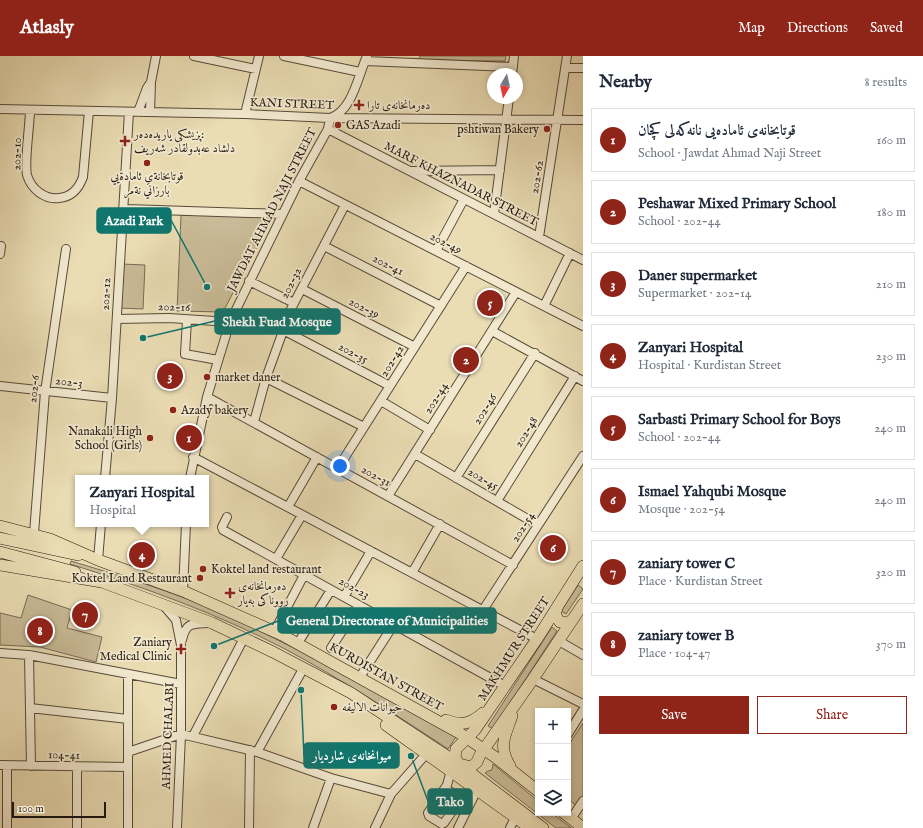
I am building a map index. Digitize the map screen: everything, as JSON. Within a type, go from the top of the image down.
[{"type":"highway","name":"KURDISTAN STREET","points":[[0,526],[34,533],[66,545],[98,560],[183,591],[298,643],[428,714],[473,746],[535,786]]},
{"type":"highway","name":"KURDISTAN STREET","points":[[0,538],[98,560]]},
{"type":"highway","points":[[0,552],[61,568],[102,582],[212,623],[244,638],[319,678],[351,693],[543,828]]},
{"type":"highway","points":[[0,565],[102,582]]},
{"type":"highway","name":"MAKHMUR STREET","points":[[583,566],[537,639],[492,705],[473,746],[474,765],[467,767],[455,767],[455,753],[459,746],[473,746],[516,705],[583,604]]},
{"type":"highway","points":[[556,608],[555,615],[560,622],[568,623],[574,618]]},
{"type":"highway","points":[[319,678],[427,753],[455,767],[512,823],[530,828]]},
{"type":"highway","points":[[428,714],[457,724],[465,724],[472,722],[492,705]]},
{"type":"highway","points":[[512,770],[503,754],[503,745],[516,705]]},
{"type":"highway","points":[[568,816],[582,828]]},
{"type":"street","points":[[150,112],[151,82],[156,56]]},
{"type":"street","points":[[194,56],[256,68]]},
{"type":"street","points":[[245,114],[259,56]]},
{"type":"street","points":[[284,56],[360,72]]},
{"type":"street","points":[[512,68],[514,56]]},
{"type":"street","name":"202-62","points":[[539,237],[567,56]]},
{"type":"street","points":[[366,58],[415,59],[488,68]]},
{"type":"street","name":"JAWDAT AHMAD NAJI STREET","points":[[190,475],[207,396],[230,322],[282,214],[328,129],[330,118],[340,114],[345,109],[366,58]]},
{"type":"street","points":[[565,68],[583,68]]},
{"type":"street","points":[[138,112],[147,88],[151,82]]},
{"type":"street","points":[[494,214],[508,104]]},
{"type":"street","name":"KANI STREET","points":[[0,109],[245,114],[330,118],[583,120]]},
{"type":"street","name":"202-10","points":[[30,110],[27,175],[37,191],[45,197],[54,199],[64,198],[73,193],[80,186],[83,177],[89,111]]},
{"type":"street","name":"202-12","points":[[105,475],[112,398],[129,112]]},
{"type":"street","name":"MARF KHAZNADAR STREET","points":[[328,129],[583,260]]},
{"type":"street","points":[[411,172],[500,170]]},
{"type":"street","name":"202-49","points":[[299,181],[583,326]]},
{"type":"street","points":[[436,251],[464,199]]},
{"type":"street","name":"202-32","points":[[254,422],[266,378],[294,303],[345,204]]},
{"type":"street","points":[[123,210],[134,209],[282,214]]},
{"type":"street","name":"202-41","points":[[324,246],[441,306]]},
{"type":"street","name":"202-6","points":[[34,533],[45,392],[66,249]]},
{"type":"street","points":[[544,306],[570,254]]},
{"type":"street","name":"202-42","points":[[338,468],[466,266]]},
{"type":"street","points":[[249,280],[294,303]]},
{"type":"street","name":"202-39","points":[[302,289],[414,347]]},
{"type":"street","name":"202-44","points":[[388,496],[516,292]]},
{"type":"street","name":"202-16","points":[[117,319],[230,322]]},
{"type":"street","points":[[187,320],[185,354],[218,360]]},
{"type":"street","name":"202-35","points":[[283,330],[390,386]]},
{"type":"street","points":[[492,331],[583,380]]},
{"type":"street","name":"202-46","points":[[456,478],[535,353]]},
{"type":"street","name":"202-48","points":[[497,501],[575,376]]},
{"type":"street","points":[[266,378],[364,427]]},
{"type":"street","name":"202-3","points":[[0,386],[112,398]]},
{"type":"street","name":"202-31","points":[[207,396],[513,564]]},
{"type":"street","points":[[381,401],[430,430]]},
{"type":"street","name":"202-45","points":[[415,454],[538,525]]},
{"type":"street","points":[[288,507],[317,457]]},
{"type":"street","points":[[193,458],[537,639]]},
{"type":"street","name":"202-54","points":[[483,610],[538,525],[582,461]]},
{"type":"street","points":[[276,559],[302,515]]},
{"type":"street","name":"202-23","points":[[227,518],[222,526],[223,530],[505,686]]},
{"type":"street","points":[[412,573],[440,524]]},
{"type":"street","points":[[98,560],[101,527]]},
{"type":"street","points":[[183,591],[186,527]]},
{"type":"street","points":[[344,597],[371,551]]},
{"type":"street","points":[[274,632],[304,575]]},
{"type":"street","points":[[298,643],[331,590]]},
{"type":"street","points":[[162,604],[176,620],[182,644]]},
{"type":"street","points":[[331,648],[359,605]]},
{"type":"street","points":[[182,644],[185,629],[188,626],[212,623]]},
{"type":"street","points":[[360,677],[394,624]]},
{"type":"street","points":[[193,736],[244,638]]},
{"type":"street","points":[[559,641],[583,655]]},
{"type":"street","name":"AHMED CHALABI","points":[[177,828],[181,734],[182,644]]},
{"type":"street","points":[[0,653],[29,655],[181,684]]},
{"type":"street","points":[[29,655],[31,766]]},
{"type":"street","points":[[249,828],[254,751],[303,669]]},
{"type":"street","points":[[128,675],[128,828]]},
{"type":"street","points":[[533,679],[583,704]]},
{"type":"street","points":[[30,708],[128,719]]},
{"type":"street","points":[[571,729],[583,710]]},
{"type":"street","points":[[128,752],[181,734],[254,751],[330,778],[391,794]]},
{"type":"street","points":[[375,828],[391,794],[427,753]]},
{"type":"street","points":[[4,766],[7,828]]},
{"type":"street","name":"104-41","points":[[4,766],[128,767]]},
{"type":"street","points":[[77,767],[77,828]]},
{"type":"street","points":[[455,767],[447,785],[428,812],[429,816],[442,824],[444,823],[462,797],[478,790]]},
{"type":"street","points":[[313,828],[330,778]]},
{"type":"street","points":[[447,785],[446,789],[460,798],[462,797]]},
{"type":"street","points":[[458,828],[478,790]]},
{"type":"street","points":[[571,813],[583,801]]},
{"type":"shaded area","points":[[420,56],[506,56],[505,61],[418,61]]},
{"type":"shaded area","points":[[181,215],[273,216],[223,312],[177,311]]},
{"type":"shaded area","points":[[121,264],[145,265],[143,309],[119,308]]},
{"type":"shaded area","points":[[71,561],[168,592],[200,604],[266,634],[394,701],[456,737],[448,749],[306,660],[259,636],[206,612],[125,582],[70,564]]},
{"type":"shaded area","points":[[578,585],[583,589],[566,614],[561,611]]},
{"type":"shaded area","points":[[28,595],[72,610],[67,628],[102,637],[96,662],[40,647],[0,645],[0,613],[21,618]]},
{"type":"shaded area","points":[[552,627],[557,631],[493,729],[488,726]]},
{"type":"shaded area","points":[[583,723],[583,796],[577,806],[571,801],[571,741]]},
{"type":"shaded area","points":[[493,764],[535,799],[535,812],[485,773],[492,770]]},
{"type":"shaded area","points":[[541,816],[556,816],[571,828],[556,828]]},
{"type":"place","name":"دەرمانخانەی تارا","points":[[359,105]]},
{"type":"place","name":"GAS Azadi","points":[[338,125]]},
{"type":"place","name":"pshtiwan Bakery","points":[[547,129]]},
{"type":"place","name":"پزیشکی یاریدەدەر: دلشاد عەبدولقادر شەریف","points":[[125,141]]},
{"type":"place","name":"قوتابخانةي ئامادةيي بارزاني نةمر","points":[[147,163]]},
{"type":"place","name":"Azadi Park","points":[[207,287]]},
{"type":"place","name":"Sarbasti Primary School for Boys","points":[[490,303]]},
{"type":"place","name":"Shekh Fuad Mosque","points":[[143,338]]},
{"type":"place","name":"Peshawar Mixed Primary School","points":[[466,360]]},
{"type":"place","name":"Daner supermarket","points":[[170,376]]},
{"type":"place","name":"market daner","points":[[207,377]]},
{"type":"place","name":"Azady bakery","points":[[173,410]]},
{"type":"place","name":"Nanakali High School (Girls)","points":[[150,438]]},
{"type":"place","name":"قوتابخانەی ئامادەیی نانەکەلی کچان","points":[[189,438]]},
{"type":"place","name":"Ismael Yahqubi Mosque","points":[[553,548]]},
{"type":"place","name":"Zanyari Hospital","points":[[142,555]]},
{"type":"place","name":"Koktel land restaurant","points":[[203,569]]},
{"type":"place","name":"Koktel Land Restaurant","points":[[200,578]]},
{"type":"place","name":"دەرمانخانەی ڕووناکی بەیار","points":[[230,593]]},
{"type":"place","name":"zaniary tower C","points":[[85,615]]},
{"type":"place","name":"zaniary tower B","points":[[40,631]]},
{"type":"place","name":"General Directorate of Municipalities","points":[[214,646]]},
{"type":"place","name":"Zaniary Medical Clinic","points":[[181,649]]},
{"type":"place","name":"میوانخانەی شاردیار","points":[[301,690]]},
{"type":"place","name":"حيوانات الاليفه","points":[[334,707]]},
{"type":"place","name":"Tako","points":[[411,756]]}]
